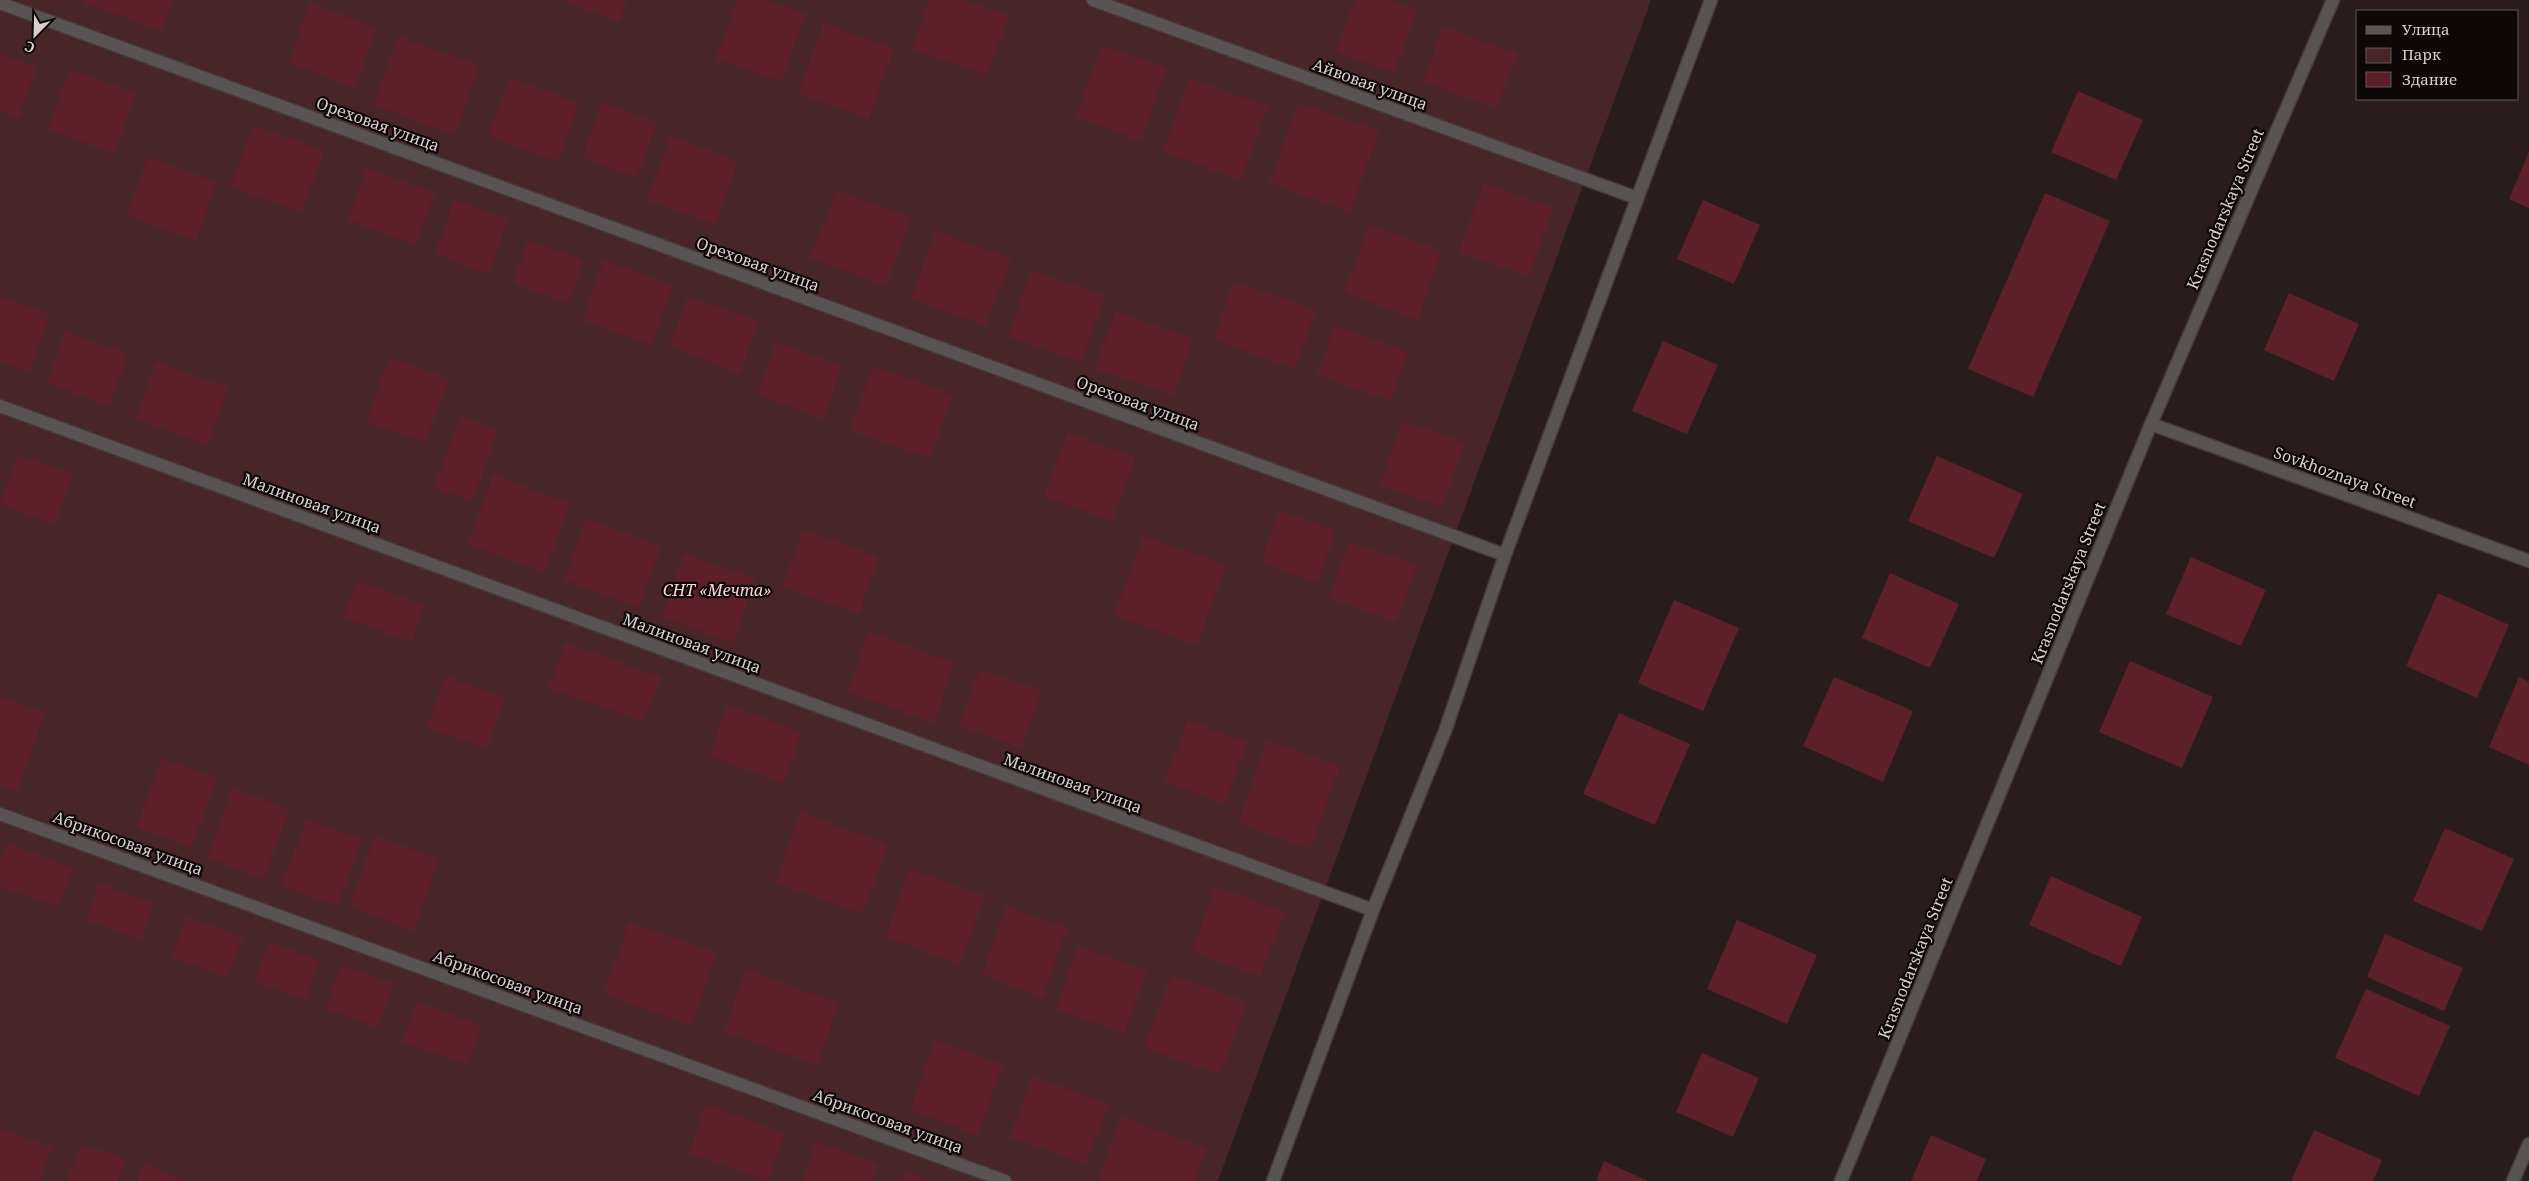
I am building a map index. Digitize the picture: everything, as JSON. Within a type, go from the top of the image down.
[{"type":"street","name":"Айвовая улица","points":[[1093,0],[1637,198]]},
{"type":"street","points":[[1273,1181],[1374,910],[1445,731],[1505,555],[1710,0]]},
{"type":"street","name":"Krasnodarskaya Street","points":[[1842,1181],[2151,424],[2333,0]]},
{"type":"street","name":"Ореховая улица","points":[[0,3],[1505,555]]},
{"type":"street","name":"Малиновая улица","points":[[0,406],[1374,910]]},
{"type":"street","name":"Sovkhoznaya Street","points":[[2151,424],[2529,561]]},
{"type":"street","name":"Абрикосовая улица","points":[[0,814],[1005,1181]]},
{"type":"street","points":[[2513,1181],[2529,1144]]},
{"type":"green space","name":"СНТ «Мечта»","points":[[0,0],[1651,0],[1218,1181],[0,1181]]},
{"type":"building","points":[[85,0],[173,0],[162,31],[84,3]]},
{"type":"building","points":[[561,0],[627,0],[619,22]]},
{"type":"building","points":[[738,0],[766,0],[805,14],[781,82],[716,59]]},
{"type":"building","points":[[930,0],[964,0],[1009,16],[987,76],[912,49]]},
{"type":"building","points":[[1355,0],[1389,0],[1417,10],[1394,73],[1336,52]]},
{"type":"building","points":[[310,3],[377,28],[355,88],[289,63]]},
{"type":"building","points":[[823,23],[894,49],[869,119],[798,93]]},
{"type":"building","points":[[1443,27],[1517,53],[1497,108],[1423,82]]},
{"type":"building","points":[[398,36],[479,66],[455,135],[373,105]]},
{"type":"building","points":[[1102,45],[1166,68],[1141,141],[1076,117]]},
{"type":"building","points":[[0,54],[37,67],[19,117],[0,110]]},
{"type":"building","points":[[70,70],[136,93],[114,154],[48,129]]},
{"type":"building","points":[[510,77],[579,103],[558,162],[489,136]]},
{"type":"building","points":[[1189,78],[1268,106],[1241,180],[1163,152]]},
{"type":"building","points":[[2078,91],[2143,120],[2116,180],[2051,152]]},
{"type":"building","points":[[602,102],[657,122],[637,178],[582,158]]},
{"type":"building","points":[[1298,103],[1379,131],[1350,212],[1269,183]]},
{"type":"building","points":[[253,125],[324,151],[302,212],[231,187]]},
{"type":"building","points":[[671,136],[738,161],[716,224],[647,200]]},
{"type":"building","points":[[2529,152],[2529,208],[2509,199]]},
{"type":"building","points":[[148,157],[217,182],[196,241],[127,215]]},
{"type":"building","points":[[367,168],[435,193],[416,245],[348,220]]},
{"type":"building","points":[[1484,183],[1553,208],[1529,276],[1459,252]]},
{"type":"building","points":[[836,190],[911,217],[886,286],[811,258]]},
{"type":"building","points":[[2045,193],[2110,221],[2033,397],[1968,369]]},
{"type":"building","points":[[454,200],[508,219],[489,274],[435,254]]},
{"type":"building","points":[[1703,200],[1760,225],[1734,284],[1677,259]]},
{"type":"building","points":[[1369,225],[1442,251],[1418,320],[1344,292]]},
{"type":"building","points":[[935,231],[1011,258],[986,326],[911,299]]},
{"type":"building","points":[[528,240],[584,260],[568,303],[513,283]]},
{"type":"building","points":[[604,260],[673,285],[652,345],[583,320]]},
{"type":"building","points":[[1031,270],[1105,296],[1081,363],[1008,336]]},
{"type":"building","points":[[1234,281],[1316,310],[1295,369],[1213,340]]},
{"type":"building","points":[[2289,293],[2359,324],[2334,381],[2264,350]]},
{"type":"building","points":[[0,296],[50,314],[29,372],[0,361]]},
{"type":"building","points":[[688,296],[759,321],[740,373],[669,347]]},
{"type":"building","points":[[1115,312],[1193,339],[1173,395],[1095,368]]},
{"type":"building","points":[[1335,325],[1408,352],[1391,401],[1317,375]]},
{"type":"building","points":[[65,332],[128,354],[109,406],[47,383]]},
{"type":"building","points":[[1663,341],[1718,365],[1687,434],[1632,411]]},
{"type":"building","points":[[776,342],[842,366],[823,419],[757,395]]},
{"type":"building","points":[[389,358],[449,379],[425,443],[366,422]]},
{"type":"building","points":[[156,362],[228,388],[207,445],[135,419]]},
{"type":"building","points":[[873,366],[953,395],[930,458],[850,430]]},
{"type":"building","points":[[460,416],[498,430],[473,501],[434,488]]},
{"type":"building","points":[[1403,421],[1465,443],[1442,507],[1380,485]]},
{"type":"building","points":[[1067,432],[1136,457],[1113,521],[1044,497]]},
{"type":"building","points":[[17,455],[73,474],[55,524],[0,504]]},
{"type":"building","points":[[1937,456],[2023,494],[1994,558],[1908,521]]},
{"type":"building","points":[[493,475],[570,503],[545,572],[468,545]]},
{"type":"building","points":[[1279,510],[1336,531],[1317,583],[1261,562]]},
{"type":"building","points":[[586,519],[661,546],[639,607],[564,580]]},
{"type":"building","points":[[803,530],[879,557],[859,614],[782,587]]},
{"type":"building","points":[[1143,536],[1226,565],[1197,645],[1114,616]]},
{"type":"building","points":[[1349,542],[1417,565],[1396,621],[1329,598]]},
{"type":"building","points":[[684,554],[755,579],[733,643],[662,617]]},
{"type":"building","points":[[2191,557],[2266,590],[2241,646],[2166,614]]},
{"type":"building","points":[[1890,573],[1959,604],[1930,668],[1862,638]]},
{"type":"building","points":[[357,580],[425,605],[412,642],[343,618]]},
{"type":"building","points":[[2438,593],[2509,625],[2477,698],[2406,666]]},
{"type":"building","points":[[1674,600],[1739,628],[1703,711],[1638,683]]},
{"type":"building","points":[[869,632],[955,663],[934,723],[848,692]]},
{"type":"building","points":[[565,643],[661,677],[644,722],[549,688]]},
{"type":"building","points":[[2130,661],[2213,697],[2182,768],[2099,732]]},
{"type":"building","points":[[979,670],[1042,691],[1021,748],[959,726]]},
{"type":"building","points":[[445,676],[505,697],[487,748],[427,727]]},
{"type":"building","points":[[1834,677],[1913,711],[1883,782],[1803,746]]},
{"type":"building","points":[[2519,677],[2529,682],[2529,765],[2489,747]]},
{"type":"building","points":[[0,696],[45,713],[17,791],[0,785]]},
{"type":"building","points":[[727,705],[802,732],[784,783],[710,756]]},
{"type":"building","points":[[1619,713],[1690,744],[1655,825],[1583,794]]},
{"type":"building","points":[[1187,720],[1247,742],[1225,804],[1165,782]]},
{"type":"building","points":[[1267,740],[1340,766],[1310,849],[1238,823]]},
{"type":"building","points":[[161,758],[217,778],[192,847],[137,827]]},
{"type":"building","points":[[232,788],[289,809],[264,879],[207,858]]},
{"type":"building","points":[[800,812],[888,844],[863,914],[775,883]]},
{"type":"building","points":[[306,819],[362,839],[338,906],[282,886]]},
{"type":"building","points":[[2445,828],[2514,859],[2482,931],[2413,901]]},
{"type":"building","points":[[375,836],[439,859],[414,931],[349,907]]},
{"type":"building","points":[[7,843],[74,868],[59,907],[0,887],[0,862]]},
{"type":"building","points":[[909,869],[985,896],[960,964],[885,937]]},
{"type":"building","points":[[2051,876],[2142,917],[2121,966],[2029,925]]},
{"type":"building","points":[[99,883],[153,903],[141,939],[86,920]]},
{"type":"building","points":[[1215,887],[1284,911],[1261,976],[1192,952]]},
{"type":"building","points":[[1006,907],[1067,928],[1043,997],[982,975]]},
{"type":"building","points":[[186,917],[243,937],[228,978],[172,957]]},
{"type":"building","points":[[1737,920],[1817,955],[1787,1024],[1707,989]]},
{"type":"building","points":[[629,922],[717,953],[691,1026],[604,994]]},
{"type":"building","points":[[2385,934],[2463,968],[2444,1011],[2367,977]]},
{"type":"building","points":[[269,942],[319,960],[305,1000],[254,982]]},
{"type":"building","points":[[1078,947],[1147,971],[1124,1034],[1056,1009]]},
{"type":"building","points":[[341,964],[394,984],[378,1028],[326,1009]]},
{"type":"building","points":[[746,970],[839,1003],[817,1065],[724,1032]]},
{"type":"building","points":[[1171,975],[1247,1002],[1220,1075],[1145,1048]]},
{"type":"building","points":[[2366,989],[2450,1026],[2419,1096],[2335,1058]]},
{"type":"building","points":[[416,1002],[482,1025],[468,1065],[402,1042]]},
{"type":"building","points":[[935,1040],[1003,1065],[978,1135],[910,1110]]},
{"type":"building","points":[[1702,1053],[1759,1078],[1733,1137],[1676,1112]]},
{"type":"building","points":[[1032,1076],[1108,1104],[1086,1164],[1010,1137]]},
{"type":"building","points":[[706,1104],[785,1133],[768,1181],[689,1153]]},
{"type":"building","points":[[1121,1117],[1206,1148],[1195,1181],[1098,1181]]},
{"type":"building","points":[[0,1128],[52,1147],[40,1181],[0,1181]]},
{"type":"building","points":[[2314,1130],[2382,1160],[2373,1181],[2291,1181]]},
{"type":"building","points":[[1931,1135],[1986,1159],[1977,1181],[1911,1181]]},
{"type":"building","points":[[816,1142],[878,1164],[872,1181],[802,1181]]},
{"type":"building","points":[[81,1144],[126,1159],[118,1181],[67,1181]]},
{"type":"building","points":[[1604,1161],[1648,1181],[1596,1181]]},
{"type":"building","points":[[143,1164],[188,1181],[137,1181]]},
{"type":"building","points":[[906,1172],[931,1181],[902,1181]]}]
